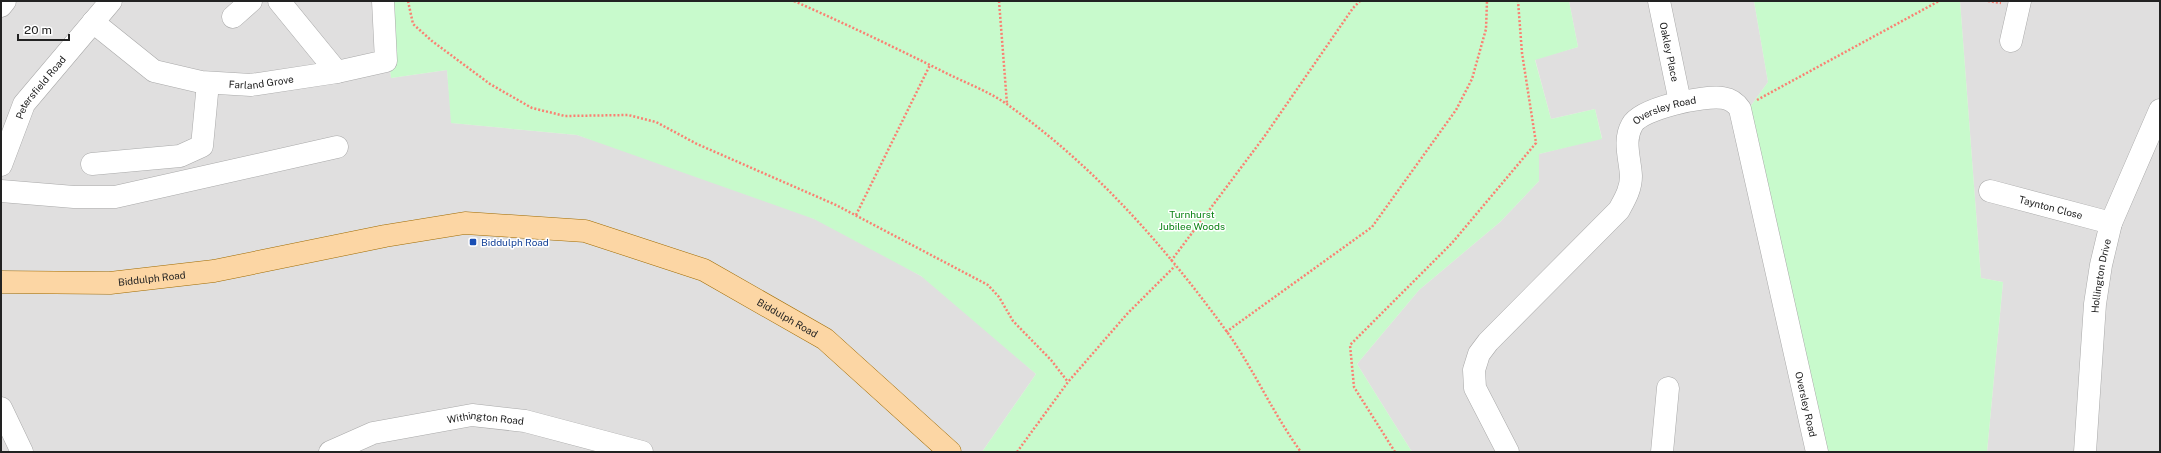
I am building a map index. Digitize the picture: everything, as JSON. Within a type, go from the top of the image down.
[{"type":"main road","name":"Biddulph Road","points":[[1,282],[110,283],[214,271],[377,238],[465,223],[585,231],[704,270],[825,339],[950,452]]},
{"type":"street","points":[[1,6],[5,1]]},
{"type":"street","name":"Petersfield Road","points":[[1,164],[24,104],[111,1]]},
{"type":"street","points":[[233,17],[251,1]]},
{"type":"street","points":[[279,1],[337,72]]},
{"type":"street","name":"Farland Grove","points":[[93,22],[154,70],[208,83],[251,85],[337,72],[386,62],[383,1]]},
{"type":"street","name":"Oakley Place","points":[[1660,1],[1680,102]]},
{"type":"street","points":[[2011,41],[2020,1]]},
{"type":"street","points":[[92,164],[180,156],[202,146],[208,83]]},
{"type":"street","name":"Oversley Road","points":[[1508,452],[1475,388],[1474,370],[1479,354],[1488,342],[1619,210],[1628,195],[1631,177],[1627,144],[1632,123],[1642,115],[1680,102],[1714,97],[1725,98],[1735,103],[1740,109],[1817,452]]},
{"type":"street","name":"Hollington Drive","points":[[2085,452],[2095,304],[2101,265],[2112,223],[2160,110]]},
{"type":"street","points":[[1,192],[74,197],[115,197],[337,147]]},
{"type":"street","name":"Taynton Close","points":[[1990,191],[2112,223]]},
{"type":"street","points":[[1662,452],[1668,388]]},
{"type":"street","points":[[1,408],[22,452]]},
{"type":"street","name":"Withington Road","points":[[330,452],[373,433],[472,415],[524,421],[583,444],[642,452]]},
{"type":"path","points":[[408,1],[414,24],[432,41],[490,84],[532,108],[565,116],[628,114],[656,122],[698,144],[856,215],[988,285],[999,297],[1013,321],[1051,360],[1068,382]]},
{"type":"path","points":[[794,1],[849,25],[1007,104],[1082,165],[1134,215],[1226,332],[1255,376],[1273,410],[1302,452]]},
{"type":"path","points":[[999,1],[1007,104]]},
{"type":"path","points":[[1171,261],[1264,137],[1353,8],[1360,1]]},
{"type":"path","points":[[1226,332],[1372,227],[1456,110],[1474,72],[1486,29],[1488,1]]},
{"type":"path","points":[[1395,452],[1354,387],[1350,344],[1452,243],[1536,143],[1522,53],[1518,1]]},
{"type":"path","points":[[1740,109],[1939,1]]},
{"type":"path","points":[[856,215],[930,65]]},
{"type":"path","points":[[1017,452],[1068,382],[1127,314],[1175,266]]},
{"type":"shaded area","points":[[1,1],[383,1],[391,78],[447,70],[452,123],[577,135],[735,186],[841,230],[933,283],[1036,374],[982,452],[1,452]]},
{"type":"shaded area","points":[[1569,1],[1754,1],[1768,82],[1750,107],[1828,452],[1412,452],[1357,364],[1419,290],[1500,222],[1539,181],[1539,154],[1602,138],[1595,109],[1551,119],[1535,59],[1578,47]]},
{"type":"shaded area","points":[[1960,1],[2160,1],[2160,452],[1987,452],[2003,282],[1981,278]]},
{"type":"green space","name":"Turnhurst Jubilee Woods","points":[[383,1],[1569,1],[1578,47],[1535,60],[1551,119],[1595,109],[1602,139],[1539,154],[1539,181],[1500,222],[1419,290],[1357,364],[1412,452],[982,452],[1036,374],[921,276],[814,219],[577,135],[451,123],[447,70],[391,78]]},
{"type":"green space","points":[[1754,1],[1960,1],[1981,278],[2003,282],[1987,452],[1828,452],[1750,107],[1768,82]]},
{"type":"place","name":"Biddulph Road","points":[[473,242]]}]
